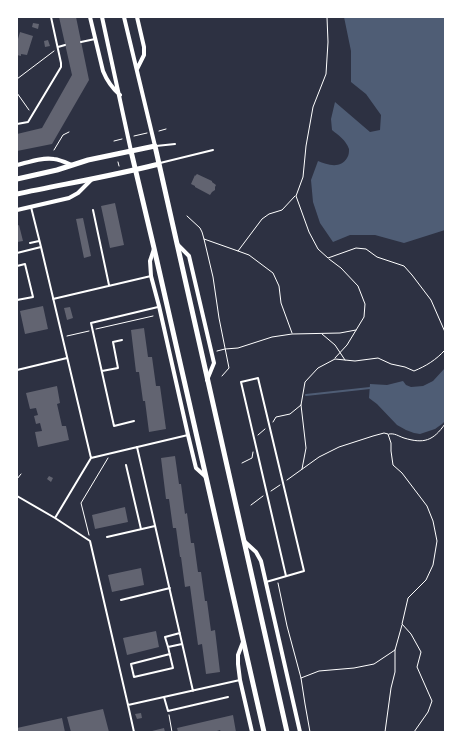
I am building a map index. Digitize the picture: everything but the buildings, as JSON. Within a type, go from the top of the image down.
[{"type":"street","points":[[90,17],[102,71],[111,87],[120,96]]},
{"type":"street","points":[[102,17],[135,170],[264,732]]},
{"type":"street","points":[[124,17],[155,146],[287,732]]},
{"type":"street","points":[[137,17],[144,47],[144,55],[137,70]]},
{"type":"street","points":[[17,179],[57,170],[88,160],[155,146]]},
{"type":"street","points":[[17,165],[49,159],[73,165]]},
{"type":"street","points":[[17,194],[159,164]]},
{"type":"street","points":[[17,210],[69,198],[78,193],[93,179]]},
{"type":"street","points":[[176,243],[189,256],[214,363],[207,381]]},
{"type":"street","points":[[154,248],[150,261],[151,276],[196,468],[206,477]]},
{"type":"street","points":[[243,540],[256,552],[261,561],[300,732]]},
{"type":"street","points":[[244,642],[238,655],[238,664],[240,680],[252,732]]},
{"type":"lane","points":[[17,124],[28,122],[61,67],[51,17]]},
{"type":"lane","points":[[81,42],[95,39]]},
{"type":"lane","points":[[58,47],[65,45]]},
{"type":"lane","points":[[155,146],[175,144]]},
{"type":"lane","points":[[159,164],[213,150]]},
{"type":"lane","points":[[31,207],[91,458],[55,518]]},
{"type":"lane","points":[[92,210],[110,285]]},
{"type":"lane","points":[[30,243],[39,241]]},
{"type":"lane","points":[[17,253],[41,247]]},
{"type":"lane","points":[[17,266],[25,264],[33,297],[17,300]]},
{"type":"lane","points":[[53,299],[151,276]]},
{"type":"lane","points":[[134,421],[114,426],[91,323],[152,309],[159,306]]},
{"type":"lane","points":[[102,372],[118,368],[113,342],[122,340]]},
{"type":"lane","points":[[17,370],[67,358]]},
{"type":"lane","points":[[266,583],[304,571],[258,378],[241,382],[286,576]]},
{"type":"lane","points":[[91,458],[188,436]]},
{"type":"lane","points":[[137,447],[193,691]]},
{"type":"lane","points":[[126,465],[141,529]]},
{"type":"lane","points":[[17,496],[55,518],[90,541],[134,732]]},
{"type":"lane","points":[[107,537],[155,526]]},
{"type":"lane","points":[[121,600],[170,588]]},
{"type":"lane","points":[[170,654],[131,664],[134,677],[173,668],[170,654],[165,637],[180,633]]},
{"type":"lane","points":[[168,647],[182,644]]},
{"type":"lane","points":[[128,705],[240,680]]},
{"type":"lane","points":[[164,697],[168,710],[228,697]]},
{"type":"path","points":[[238,251],[262,219],[269,214],[282,210],[296,196],[303,177],[306,146],[313,107],[326,74],[328,42],[327,17]]},
{"type":"path","points":[[17,79],[53,51],[58,50]]},
{"type":"path","points":[[17,93],[33,114]]},
{"type":"path","points":[[159,131],[166,129]]},
{"type":"path","points":[[54,150],[63,135],[69,132]]},
{"type":"path","points":[[134,136],[147,133]]},
{"type":"path","points":[[114,141],[122,139]]},
{"type":"path","points":[[118,162],[119,166]]},
{"type":"path","points":[[296,196],[308,232],[318,249],[341,268],[358,286],[365,304],[364,317],[347,345],[335,359],[318,368],[305,382],[301,405],[306,448],[302,470]]},
{"type":"path","points":[[187,216],[200,228],[202,232],[213,277],[218,318],[229,368],[222,376]]},
{"type":"path","points":[[204,239],[249,255],[273,273],[279,286],[281,303],[292,334]]},
{"type":"path","points":[[328,258],[356,248],[366,249],[377,257],[404,266],[431,300],[445,332]]},
{"type":"path","points":[[62,337],[153,316]]},
{"type":"path","points":[[217,351],[238,348],[272,337],[292,334],[340,333],[356,330]]},
{"type":"path","points":[[322,333],[335,345],[344,360]]},
{"type":"path","points":[[335,359],[355,361],[378,358],[391,364],[405,367],[414,371],[424,367],[445,350]]},
{"type":"path","points":[[254,439],[269,426],[276,417],[290,414],[301,405]]},
{"type":"path","points":[[251,504],[319,457],[339,447],[384,433],[394,433],[407,439],[420,441],[430,439],[440,431],[445,424]]},
{"type":"path","points":[[385,732],[391,688],[395,672],[395,650],[408,598],[426,580],[433,565],[437,541],[433,521],[427,506],[402,473],[393,465],[391,442],[388,434]]},
{"type":"path","points":[[242,463],[252,458],[253,452]]},
{"type":"path","points":[[90,541],[81,503],[111,453]]},
{"type":"path","points":[[17,480],[21,474]]},
{"type":"path","points":[[277,579],[287,626],[301,678],[310,732]]},
{"type":"path","points":[[402,624],[412,634],[421,652],[417,667],[432,701],[428,712],[414,732]]},
{"type":"path","points":[[301,678],[319,671],[354,668],[374,664],[395,650]]},
{"type":"path","points":[[168,710],[172,732]]},
{"type":"water","points":[[344,17],[445,17],[445,230],[404,243],[375,235],[350,235],[333,242],[320,223],[313,202],[311,180],[318,161],[330,165],[338,165],[348,157],[349,152],[346,143],[332,130],[331,119],[335,102],[370,132],[380,130],[381,115],[366,94],[351,82],[351,51]]},
{"type":"water","points":[[445,368],[445,421],[435,429],[420,434],[406,430],[397,425],[377,404],[369,398],[370,384],[387,385],[403,381],[406,385],[411,387],[423,386],[433,381]]},
{"type":"waterway","points":[[306,395],[370,388]]}]
